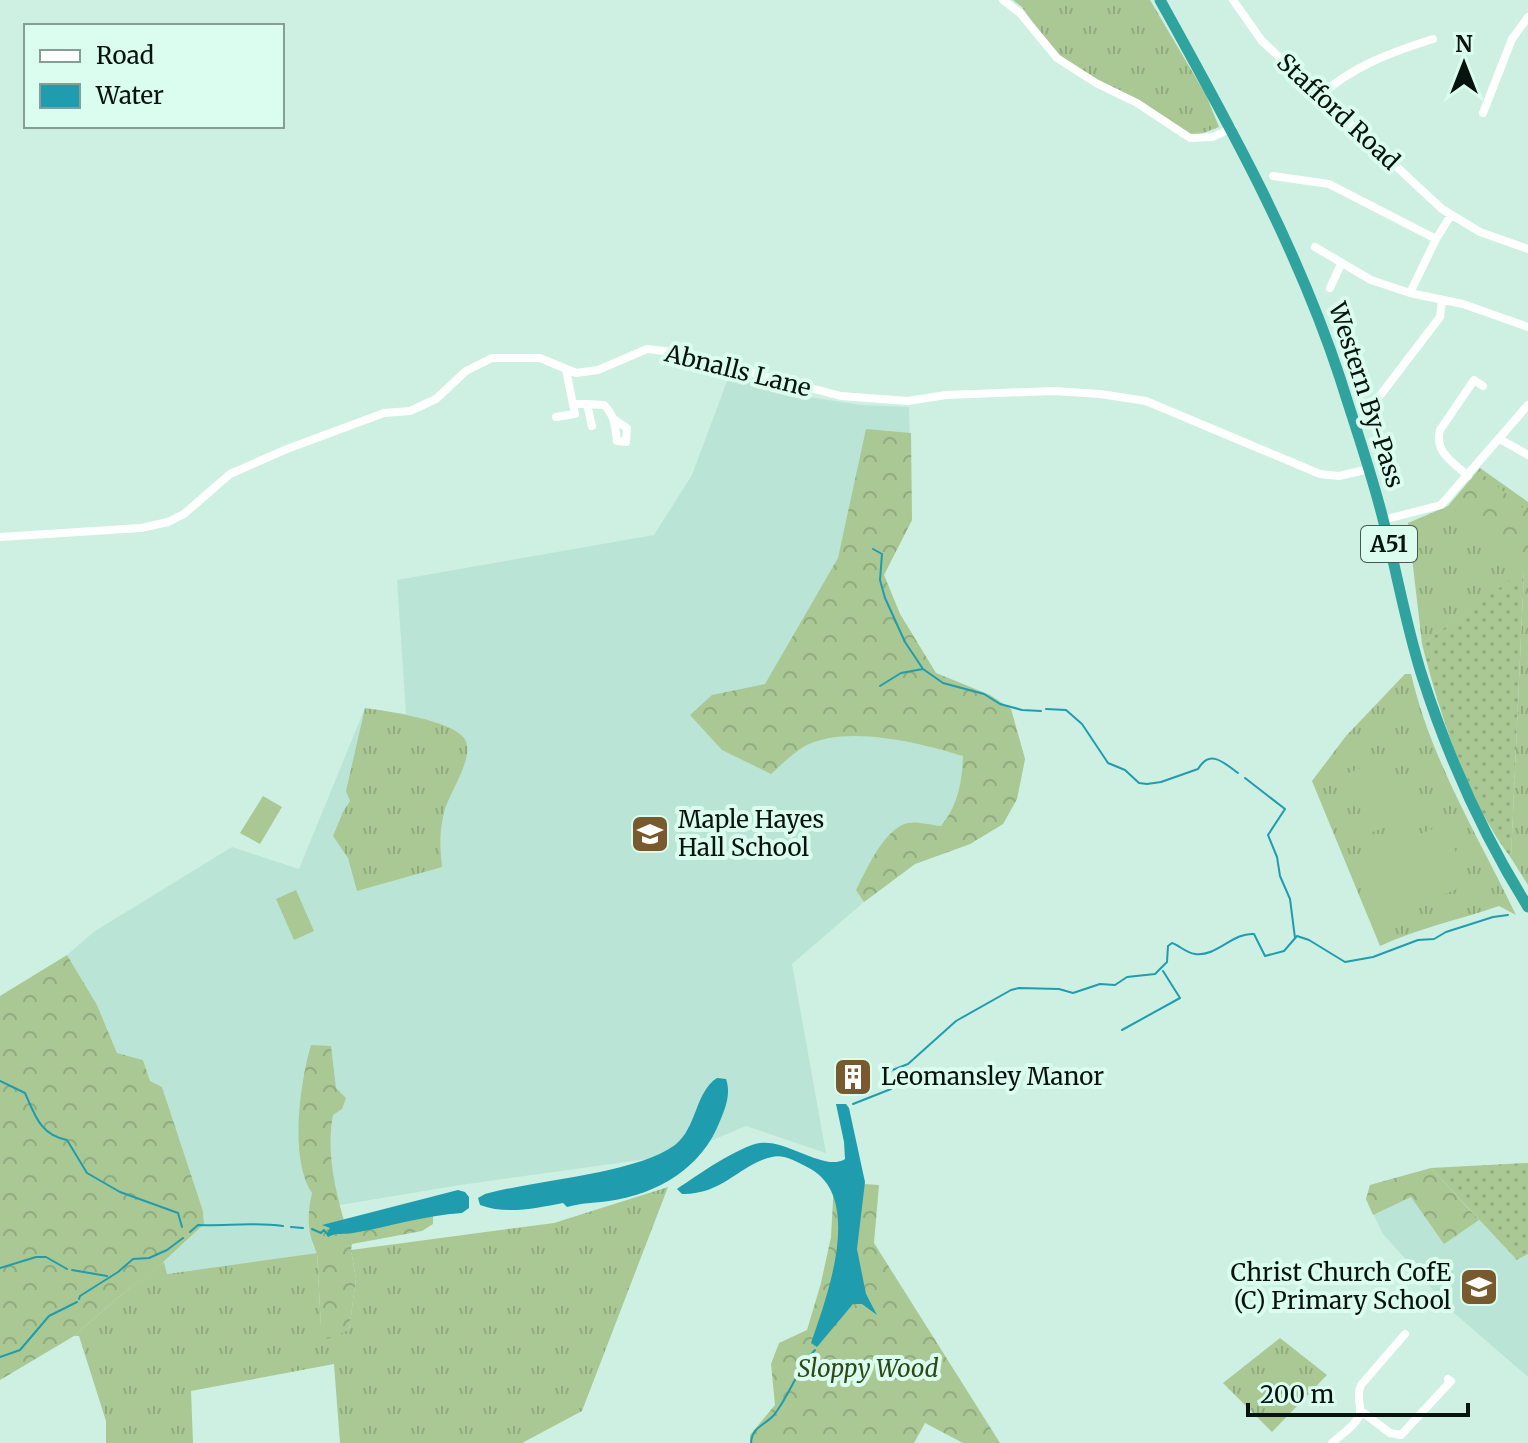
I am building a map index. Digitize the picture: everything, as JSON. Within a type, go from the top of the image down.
[{"type":"highway","name":"Western By-Pass","points":[[1160,0],[1232,128],[1284,235],[1322,326],[1369,469],[1422,674],[1461,783],[1506,872],[1528,907]]},
{"type":"street","points":[[1003,0],[1020,13],[1057,58],[1096,83],[1137,103],[1190,138],[1213,137],[1232,128]]},
{"type":"street","name":"Stafford Road","points":[[1233,0],[1262,41],[1431,200],[1480,232],[1528,249]]},
{"type":"street","points":[[1483,106],[1512,39],[1528,17]]},
{"type":"street","points":[[1321,95],[1339,78],[1390,52],[1433,39]]},
{"type":"street","points":[[1273,176],[1329,184],[1436,239]]},
{"type":"street","points":[[1410,293],[1451,215]]},
{"type":"street","points":[[1315,247],[1371,280],[1410,293],[1463,304],[1528,327]]},
{"type":"street","points":[[1330,288],[1341,264]]},
{"type":"street","points":[[1372,406],[1440,317],[1442,300]]},
{"type":"street","name":"Abnalls Lane","points":[[0,537],[141,528],[168,522],[184,514],[230,474],[384,413],[410,411],[436,399],[466,371],[492,358],[540,358],[576,373],[598,370],[647,349],[673,352],[841,396],[908,401],[946,395],[1054,391],[1146,401],[1320,474],[1339,476],[1369,469]]},
{"type":"street","points":[[556,417],[575,414],[566,370]]},
{"type":"street","points":[[1468,476],[1440,451],[1438,439],[1440,430],[1474,380],[1483,386]]},
{"type":"street","points":[[573,404],[604,405],[615,420]]},
{"type":"street","points":[[587,404],[592,426]]},
{"type":"street","points":[[1383,520],[1441,505],[1528,405]]},
{"type":"street","points":[[1500,439],[1528,455]]},
{"type":"street","points":[[1332,1443],[1358,1419],[1361,1411],[1357,1393],[1361,1385],[1400,1336]]},
{"type":"street","points":[[1361,1411],[1390,1433],[1401,1435],[1451,1381]]},
{"type":"shaded area","name":"Maple Hayes Hall School","points":[[729,376],[803,396],[860,405],[909,407],[912,520],[884,575],[900,614],[936,673],[990,695],[1011,709],[1025,759],[1017,799],[1003,824],[970,844],[915,864],[864,902],[792,964],[826,1153],[746,1126],[677,1155],[340,1205],[312,1244],[317,1253],[167,1274],[164,1262],[204,1224],[203,1211],[162,1087],[150,1082],[143,1060],[117,1053],[97,1005],[67,955],[95,931],[232,847],[299,869],[365,708],[406,714],[397,580],[654,535],[692,475]]},
{"type":"shaded area","name":"Christ Church CofE (C) Primary School","points":[[1431,1168],[1518,1260],[1528,1254],[1528,1377],[1454,1313],[1383,1234],[1366,1199],[1370,1185]]},
{"type":"green space","points":[[1013,0],[1150,0],[1206,95],[1219,127],[1190,138],[1057,58],[1022,7]]},
{"type":"green space","points":[[866,429],[911,433],[912,520],[884,575],[900,614],[936,673],[990,695],[1011,709],[1025,759],[1017,799],[1003,824],[970,844],[915,864],[864,902],[856,890],[877,851],[891,833],[908,823],[941,826],[947,818],[958,793],[963,756],[905,741],[841,736],[805,746],[771,774],[722,750],[690,715],[712,695],[765,684],[838,558]]},
{"type":"green space","points":[[1480,468],[1528,502],[1528,885],[1511,858],[1524,571],[1422,644],[1408,523],[1448,506]]},
{"type":"green space","points":[[1479,471],[1528,512],[1528,565],[1524,566],[1451,508]]},
{"type":"green space","points":[[1524,570],[1511,858],[1468,784],[1437,699],[1422,644]]},
{"type":"green space","points":[[1405,674],[1411,674],[1430,737],[1443,767],[1516,915],[1499,906],[1380,946],[1312,781],[1346,736]]},
{"type":"green space","points":[[365,708],[418,717],[446,726],[464,738],[467,754],[442,820],[442,867],[357,891],[348,858],[333,836],[350,801],[346,791]]},
{"type":"green space","points":[[1388,757],[1412,816],[1370,833],[1346,774]]},
{"type":"green space","points":[[263,796],[282,807],[260,844],[240,833]]},
{"type":"green space","points":[[1444,824],[1469,884],[1375,923],[1351,863]]},
{"type":"green space","points":[[296,890],[314,931],[294,940],[276,899]]},
{"type":"green space","points":[[67,955],[97,1005],[117,1053],[143,1060],[150,1081],[162,1087],[203,1211],[204,1224],[157,1268],[74,1336],[0,1380],[0,996]]},
{"type":"green space","points":[[311,1045],[331,1046],[336,1088],[346,1098],[342,1109],[333,1115],[331,1129],[331,1157],[345,1224],[433,1216],[433,1224],[422,1231],[352,1244],[356,1279],[349,1330],[327,1339],[321,1327],[317,1253],[309,1223],[312,1193],[305,1178],[299,1141],[300,1100]]},
{"type":"green space","points":[[1528,1163],[1528,1254],[1517,1260],[1431,1168]]},
{"type":"green space","points":[[1431,1168],[1479,1220],[1444,1244],[1411,1197],[1373,1215],[1366,1199],[1370,1185]]},
{"type":"green space","name":"Sloppy Wood","points":[[834,1182],[879,1185],[874,1243],[1000,1443],[963,1443],[925,1423],[914,1443],[750,1443],[750,1435],[775,1405],[771,1364],[779,1343],[807,1330],[831,1237]]},
{"type":"green space","points":[[668,1187],[582,1411],[522,1443],[340,1443],[334,1364],[191,1391],[193,1443],[106,1443],[106,1421],[79,1336],[74,1336],[164,1262],[167,1274],[317,1253],[321,1327],[349,1330],[356,1279],[351,1250],[554,1223]]},
{"type":"green space","points":[[1280,1338],[1327,1375],[1272,1432],[1223,1383]]},
{"type":"water","points":[[717,1078],[726,1079],[728,1095],[712,1138],[690,1165],[661,1185],[627,1197],[567,1207],[563,1203],[511,1210],[480,1205],[478,1198],[485,1194],[611,1170],[657,1155],[682,1138],[704,1092]]},
{"type":"water","points":[[836,1104],[846,1104],[849,1108],[865,1182],[857,1249],[866,1294],[877,1315],[862,1304],[853,1304],[817,1347],[811,1343],[837,1249],[835,1200],[825,1181],[807,1167],[777,1156],[750,1166],[709,1190],[682,1194],[677,1189],[730,1155],[760,1143],[782,1146],[816,1159],[837,1162],[845,1159]]},
{"type":"water","points":[[458,1190],[469,1197],[469,1208],[462,1213],[328,1237],[326,1234],[330,1228],[322,1225]]},
{"type":"waterway","points":[[873,549],[882,554],[880,580],[885,598],[905,642],[923,669],[943,683],[984,694],[1000,704],[1041,711]]},
{"type":"waterway","points":[[880,686],[901,673],[923,669]]},
{"type":"waterway","points":[[1046,709],[1066,710],[1082,724],[1108,763],[1125,770],[1139,783],[1161,782],[1198,769],[1212,759],[1238,773]]},
{"type":"waterway","points":[[1245,778],[1285,809],[1268,835],[1290,899],[1295,938]]},
{"type":"waterway","points":[[890,1071],[908,1064],[956,1021],[1011,990],[1059,989],[1073,993],[1100,984],[1115,985],[1127,977],[1155,974],[1167,962],[1168,946],[1172,943],[1192,953],[1203,954],[1246,934],[1254,934],[1265,956],[1284,951],[1297,936],[1345,962],[1373,957],[1418,940],[1434,939],[1446,932],[1508,915]]},
{"type":"waterway","points":[[1122,1030],[1180,998],[1163,971]]},
{"type":"waterway","points":[[0,1081],[25,1093],[44,1129],[67,1140],[87,1173],[120,1192],[178,1213],[182,1227]]},
{"type":"waterway","points":[[853,1104],[891,1089]]},
{"type":"waterway","points":[[190,1232],[198,1225],[283,1226]]},
{"type":"waterway","points":[[291,1227],[303,1228]]},
{"type":"waterway","points":[[312,1229],[326,1233]]},
{"type":"waterway","points":[[79,1299],[133,1259],[149,1258],[183,1238]]},
{"type":"waterway","points":[[0,1268],[46,1257],[67,1269]]},
{"type":"waterway","points":[[72,1270],[107,1276]]},
{"type":"waterway","points":[[0,1357],[20,1350],[49,1316],[77,1302]]},
{"type":"waterway","points":[[751,1443],[756,1430],[780,1407],[815,1350]]},
{"type":"place","name":"Maple Hayes Hall School","points":[[650,834]]},
{"type":"place","name":"Leomansley Manor","points":[[853,1077]]},
{"type":"place","name":"Christ Church CofE (C) Primary School","points":[[1479,1287]]}]
